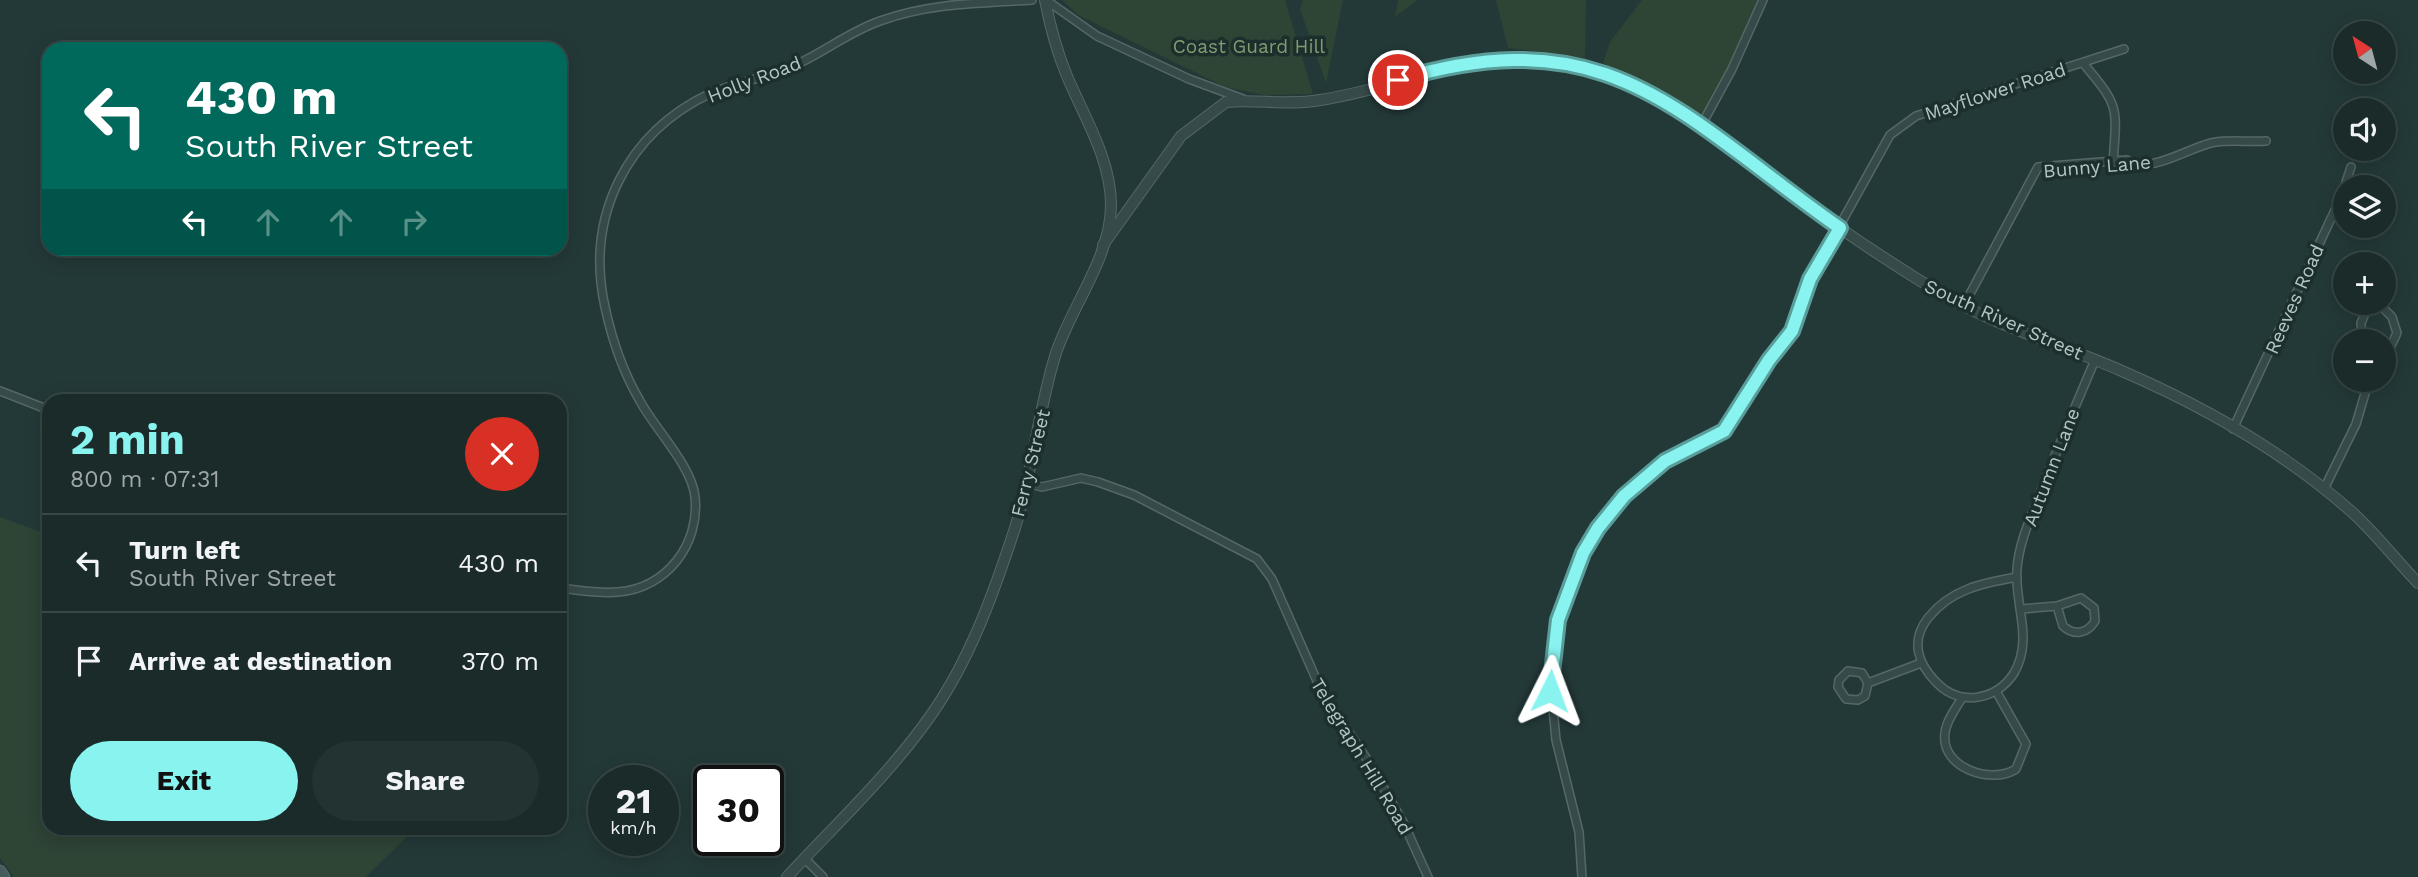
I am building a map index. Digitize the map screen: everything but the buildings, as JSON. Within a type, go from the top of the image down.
[{"type":"main road","points":[[0,871],[4,877]]},
{"type":"street","name":"Holly Road","points":[[567,588],[617,592],[653,582],[685,552],[693,533],[695,494],[690,478],[657,430],[627,376],[611,332],[598,261],[601,228],[610,203],[622,174],[642,144],[662,124],[710,94],[799,64],[882,20],[944,5],[1032,0]]},
{"type":"street","name":"South River Street","points":[[1045,0],[1097,36],[1189,79],[1250,101],[1269,104],[1317,101],[1467,63],[1539,59],[1588,68],[1624,79],[1675,106],[1840,228],[1920,281],[1964,305],[2145,381],[2233,429],[2323,489],[2359,519],[2418,583]]},
{"type":"street","name":"Ferry Street","points":[[787,877],[901,754],[942,699],[990,596],[1027,483],[1055,355],[1103,245],[1111,206],[1107,171],[1065,73],[1045,0]]},
{"type":"street","points":[[1701,126],[1763,0]]},
{"type":"street","name":"Mayflower Road","points":[[1582,877],[1581,844],[1556,740],[1550,691],[1556,631],[1571,582],[1598,528],[1624,496],[1665,461],[1726,429],[1769,360],[1792,331],[1810,279],[1890,135],[1916,116],[2124,49]]},
{"type":"street","points":[[2083,63],[2112,97],[2117,117],[2113,163]]},
{"type":"street","name":"South River Street","points":[[1103,245],[1190,127],[1226,102],[1250,101]]},
{"type":"street","name":"Bunny Lane","points":[[1964,305],[2038,167],[2170,159],[2213,142],[2266,141]]},
{"type":"street","name":"Reeves Road","points":[[2233,429],[2341,197],[2351,167]]},
{"type":"street","points":[[2361,329],[2367,309],[2380,304],[2392,317],[2396,329]]},
{"type":"street","name":"Autumn Lane","points":[[1996,691],[2009,680],[2019,662],[2024,639],[2017,577],[2020,550],[2095,360]]},
{"type":"street","points":[[0,391],[42,407]]},
{"type":"street","points":[[2323,489],[2356,424],[2365,392]]},
{"type":"street","name":"Telegraph Hill Road","points":[[1027,483],[1042,487],[1081,478],[1098,482],[1133,495],[1219,539],[1265,567],[1321,690],[1368,761],[1404,824],[1427,877]]},
{"type":"street","points":[[1962,698],[1946,726],[1947,748],[1961,764],[1984,776],[2002,776],[2016,769],[2026,744],[1996,691],[1977,698],[1962,698],[1938,685],[1917,654],[1918,636],[1938,607],[1973,586],[2017,577]]},
{"type":"street","points":[[2021,609],[2057,606],[2081,598],[2094,608],[2095,621],[2084,632],[2068,631],[2063,626],[2057,606]]},
{"type":"street","points":[[1868,682],[1921,663]]},
{"type":"street","points":[[1848,671],[1862,673],[1868,682],[1865,696],[1858,700],[1846,699],[1838,687],[1839,680],[1848,671]]},
{"type":"street","points":[[804,858],[823,877]]},
{"type":"green space","name":"Coast Guard Hill","points":[[1062,0],[1285,0],[1313,94],[1265,95],[1225,87],[1078,15]]},
{"type":"green space","points":[[1303,0],[1343,0],[1326,83],[1300,9]]},
{"type":"green space","points":[[1398,0],[1417,0],[1395,17]]},
{"type":"green space","points":[[1496,0],[1586,0],[1585,58],[1508,48]]},
{"type":"green space","points":[[1642,0],[1763,0],[1710,111],[1700,114],[1666,92],[1603,63],[1610,42]]},
{"type":"green space","points":[[0,517],[42,532],[42,835],[409,835],[366,877],[14,877],[0,858]]},
{"type":"route","points":[[1398,80],[1467,63],[1513,58],[1566,63],[1608,73],[1640,86],[1675,106],[1840,228],[1810,279],[1792,331],[1769,360],[1724,431],[1665,461],[1624,496],[1598,528],[1583,553],[1558,620],[1550,691]]}]
